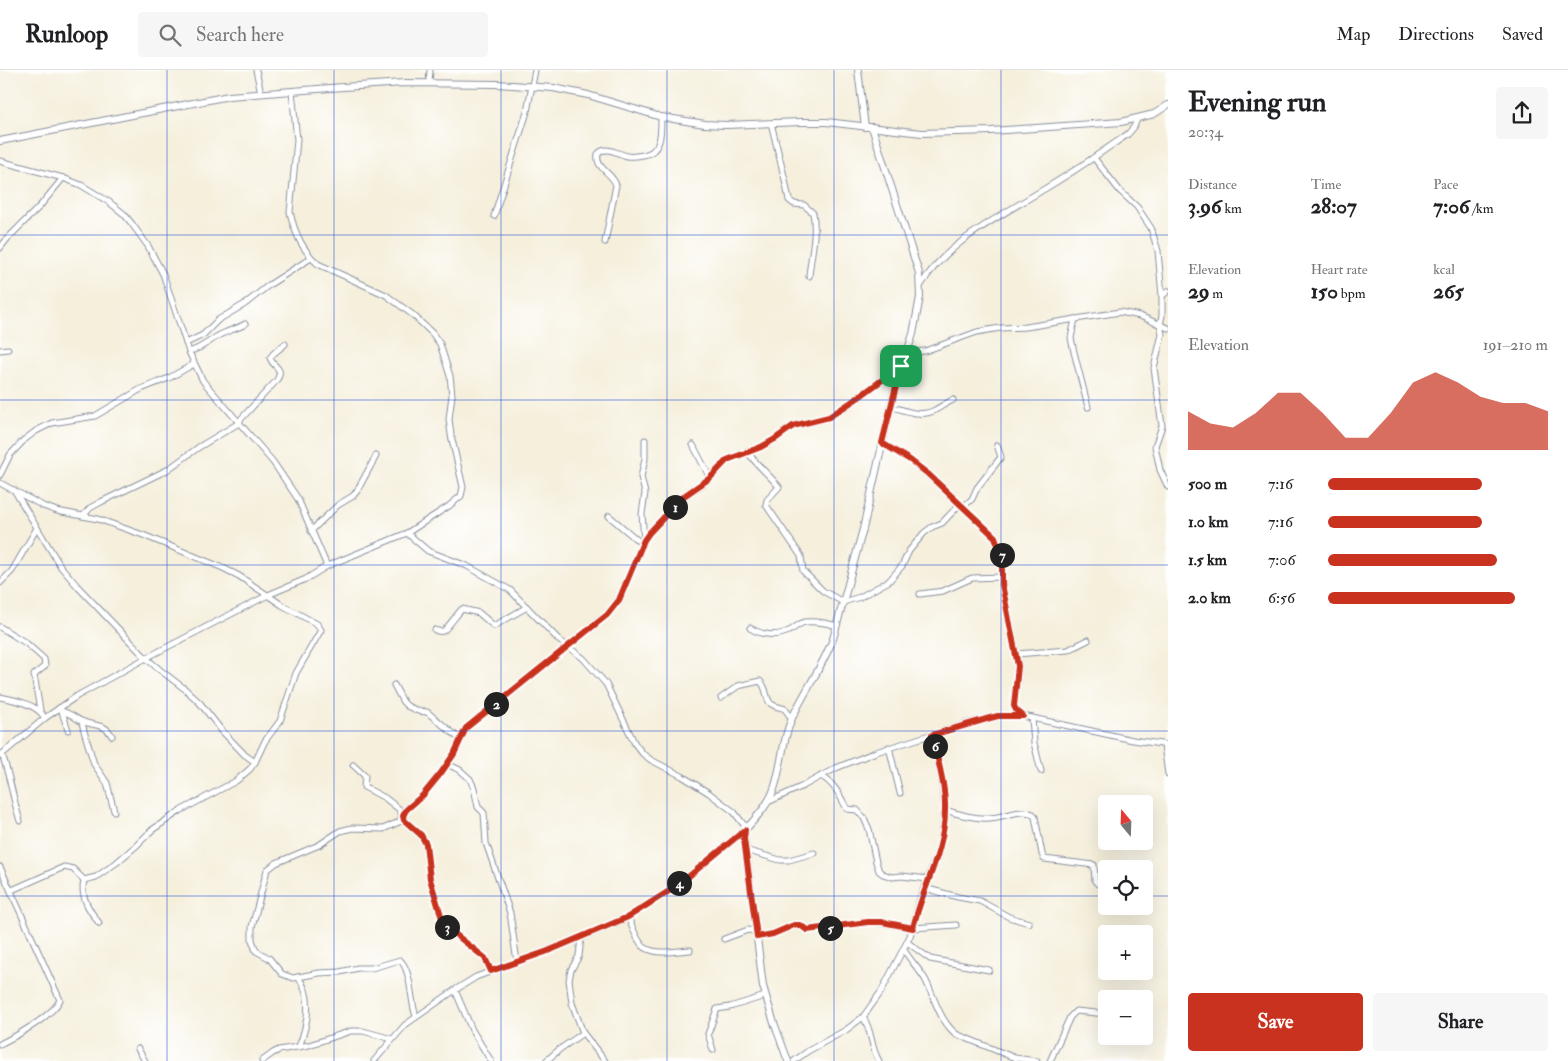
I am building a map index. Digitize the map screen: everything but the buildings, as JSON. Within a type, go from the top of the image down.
[{"type":"main road","points":[[788,1061],[765,996],[744,835],[747,828],[768,802],[774,790],[786,735],[792,719],[826,657],[837,626],[862,529],[890,406],[915,326],[921,285],[919,273],[869,127],[858,70]]},
{"type":"main road","points":[[0,141],[207,100],[261,93],[362,85],[429,83],[532,85],[588,95],[660,117],[685,121],[726,125],[826,122],[922,133],[952,133],[1121,122],[1154,114],[1168,105]]},
{"type":"street","points":[[256,70],[261,93]]},
{"type":"street","points":[[429,83],[430,70]]},
{"type":"street","points":[[494,216],[527,112],[535,70]]},
{"type":"street","points":[[20,822],[13,799],[11,783],[1,755],[45,718],[60,710],[77,696],[268,595],[306,579],[327,566],[407,533],[449,506],[460,496],[464,487],[451,435],[449,419],[452,395],[450,376],[440,344],[432,333],[413,315],[386,295],[318,264],[311,258],[292,222],[290,212],[297,140],[292,91]]},
{"type":"street","points":[[605,242],[616,185],[612,177],[598,163],[598,154],[601,150],[614,151],[629,156],[648,154],[656,149],[659,143],[661,135],[660,117]]},
{"type":"street","points":[[921,285],[931,270],[975,232],[1094,158],[1128,134],[1134,127],[1137,119]]},
{"type":"street","points":[[771,124],[786,180],[789,200],[794,204],[804,205],[813,213],[814,245],[810,276]]},
{"type":"street","points":[[1094,158],[1120,191],[1137,206],[1151,228],[1158,251],[1162,296],[1160,324],[1162,334],[1154,368],[1162,426],[1155,446],[1160,470],[1168,487]]},
{"type":"street","points":[[0,160],[81,185],[109,202],[124,214],[148,246],[164,274],[194,364],[204,381],[239,424],[261,446],[298,498],[327,566]]},
{"type":"street","points":[[0,248],[40,206],[63,178]]},
{"type":"street","points":[[186,343],[203,335],[218,320],[245,304],[269,285],[311,258]]},
{"type":"street","points":[[1162,296],[1168,291]]},
{"type":"street","points":[[907,351],[925,350],[988,330],[1026,328],[1124,312],[1140,316],[1168,328]]},
{"type":"street","points":[[1075,319],[1072,338],[1074,352],[1088,407]]},
{"type":"street","points":[[189,352],[206,345],[217,336],[245,324]]},
{"type":"street","points":[[83,516],[90,508],[167,470],[199,447],[239,424],[280,375],[279,369],[270,358],[285,344]]},
{"type":"street","points":[[0,350],[8,349]]},
{"type":"street","points":[[0,475],[10,455],[36,430],[52,423],[95,416],[141,389],[169,378],[194,364]]},
{"type":"street","points":[[300,980],[282,974],[269,958],[256,951],[254,947],[252,927],[267,870],[276,863],[319,845],[340,831],[352,828],[383,829],[399,822],[406,810],[423,795],[447,764],[466,728],[607,615],[619,600],[643,542],[649,533],[684,496],[710,478],[727,460],[768,444],[793,426],[829,417],[901,366]]},
{"type":"street","points":[[890,406],[924,414],[934,411],[942,404],[953,400]]},
{"type":"street","points":[[643,542],[642,514],[645,494],[641,477],[645,459],[645,440]]},
{"type":"street","points":[[882,443],[910,460],[928,474],[995,537],[1002,556],[1002,577],[1019,672],[1014,706],[1023,716]]},
{"type":"street","points":[[693,445],[710,478]]},
{"type":"street","points":[[748,451],[755,463],[768,473],[779,487],[767,500],[766,505],[801,556],[803,571],[823,591],[843,602],[860,597],[889,581],[902,566],[909,551],[924,533],[946,520],[962,505],[972,499],[977,488],[1001,457],[997,445]]},
{"type":"street","points":[[311,531],[338,505],[357,492],[376,456]]},
{"type":"street","points":[[0,483],[57,512],[98,519],[143,535],[223,568],[239,576],[282,606],[317,624],[320,630],[296,673],[280,721],[265,741],[255,762],[242,777],[180,811],[152,830],[137,846],[116,863],[96,877],[84,880]]},
{"type":"street","points":[[14,490],[61,567],[79,588],[146,658],[185,688],[200,703],[222,731],[245,755],[255,762]]},
{"type":"street","points":[[609,516],[643,542]]},
{"type":"street","points":[[0,583],[12,571],[37,528]]},
{"type":"street","points":[[374,1061],[405,1025],[455,990],[476,977],[581,938],[628,917],[677,886],[747,828],[734,812],[709,793],[644,754],[635,744],[606,684],[583,658],[567,646],[510,590],[467,566],[428,551],[407,533]]},
{"type":"street","points":[[920,594],[943,591],[972,578],[1002,577]]},
{"type":"street","points":[[435,630],[440,632],[445,630],[462,609],[479,613],[494,626],[527,607]]},
{"type":"street","points":[[750,628],[760,633],[774,635],[784,633],[804,622],[827,623],[837,626]]},
{"type":"street","points":[[0,628],[26,643],[44,659],[45,666],[34,675],[40,710],[45,718]]},
{"type":"street","points":[[1016,654],[1068,650],[1088,640]]},
{"type":"street","points":[[721,698],[738,686],[760,681],[765,687],[768,702],[771,705],[784,708],[792,719]]},
{"type":"street","points":[[394,686],[407,706],[418,711],[427,712],[460,739]]},
{"type":"street","points":[[0,698],[13,700],[40,710]]},
{"type":"street","points":[[60,710],[82,722],[109,729],[112,736]]},
{"type":"street","points":[[60,710],[68,730]]},
{"type":"street","points":[[768,802],[836,768],[889,747],[998,716],[1023,716],[1166,745],[1168,774]]},
{"type":"street","points":[[1032,718],[1034,743],[1041,771]]},
{"type":"street","points":[[82,722],[94,764],[107,783],[114,811]]},
{"type":"street","points":[[794,1061],[864,1017],[881,992],[904,950],[940,846],[945,810],[941,778],[932,735]]},
{"type":"street","points":[[889,747],[900,793]]},
{"type":"street","points":[[447,764],[460,770],[470,779],[478,807],[484,813],[486,843],[510,913],[517,962]]},
{"type":"street","points":[[353,765],[365,776],[364,787],[385,798],[399,809],[408,823],[421,835],[426,844],[430,879],[445,926],[485,958],[491,971]]},
{"type":"street","points":[[821,776],[833,785],[847,809],[857,810],[864,818],[869,829],[879,871],[892,877],[902,876],[928,879]]},
{"type":"street","points":[[945,810],[962,815],[987,818],[1023,812],[1033,814],[1038,826],[1044,859],[1092,864],[1094,866],[1095,881],[1098,884]]},
{"type":"street","points":[[745,850],[780,860],[789,860],[814,853]]},
{"type":"street","points":[[0,867],[60,1000],[52,1010],[25,1031],[0,1044]]},
{"type":"street","points":[[12,890],[64,867],[73,869],[84,880]]},
{"type":"street","points":[[84,880],[85,902],[100,923]]},
{"type":"street","points":[[924,888],[980,901],[1009,916],[1029,923]]},
{"type":"street","points":[[628,917],[643,946],[661,952],[690,950]]},
{"type":"street","points":[[724,939],[748,930],[756,934],[773,934],[794,925],[800,925],[807,930],[868,922],[882,922],[913,928],[956,925]]},
{"type":"street","points":[[581,938],[579,956],[571,970],[569,980],[572,1003],[583,1033],[605,1061]]},
{"type":"street","points":[[907,942],[930,959],[989,970]]},
{"type":"street","points":[[904,950],[921,974],[942,1018],[951,1030],[956,1034],[1005,1055],[1037,1061]]},
{"type":"street","points":[[300,980],[304,976],[358,968],[372,968],[400,960],[404,964],[411,990],[412,1008],[416,1016]]},
{"type":"street","points":[[299,1048],[308,1017],[304,990],[300,980]]},
{"type":"street","points":[[455,990],[472,1030],[491,1061]]},
{"type":"street","points":[[713,1050],[708,1034],[717,1010],[765,996]]},
{"type":"street","points":[[1050,1061],[1070,1017],[1076,1011],[1098,1013]]},
{"type":"street","points":[[864,1017],[870,1028],[875,1054],[879,1061]]},
{"type":"street","points":[[262,1061],[279,1050],[299,1048],[351,1031],[363,1031],[392,1039]]},
{"type":"street","points":[[546,1061],[583,1033]]},
{"type":"street","points":[[302,1038],[310,1045]]},
{"type":"street","points":[[138,1049],[145,1061]]},
{"type":"street","points":[[874,1061],[875,1054]]},
{"type":"route","points":[[901,366],[882,443],[910,460],[928,474],[995,537],[1002,556],[1002,584],[1019,672],[1014,706],[1023,716],[998,716],[932,735],[944,801],[943,832],[937,856],[920,899],[913,928],[882,922],[857,923],[813,930],[807,930],[800,925],[794,925],[780,932],[757,937],[744,839],[745,830],[677,886],[628,917],[581,938],[491,971],[485,958],[445,926],[430,879],[426,844],[421,835],[404,820],[403,816],[406,810],[423,795],[441,773],[454,754],[466,728],[607,615],[619,600],[644,540],[684,496],[710,478],[727,460],[761,447],[793,426],[829,417],[901,366]]}]
